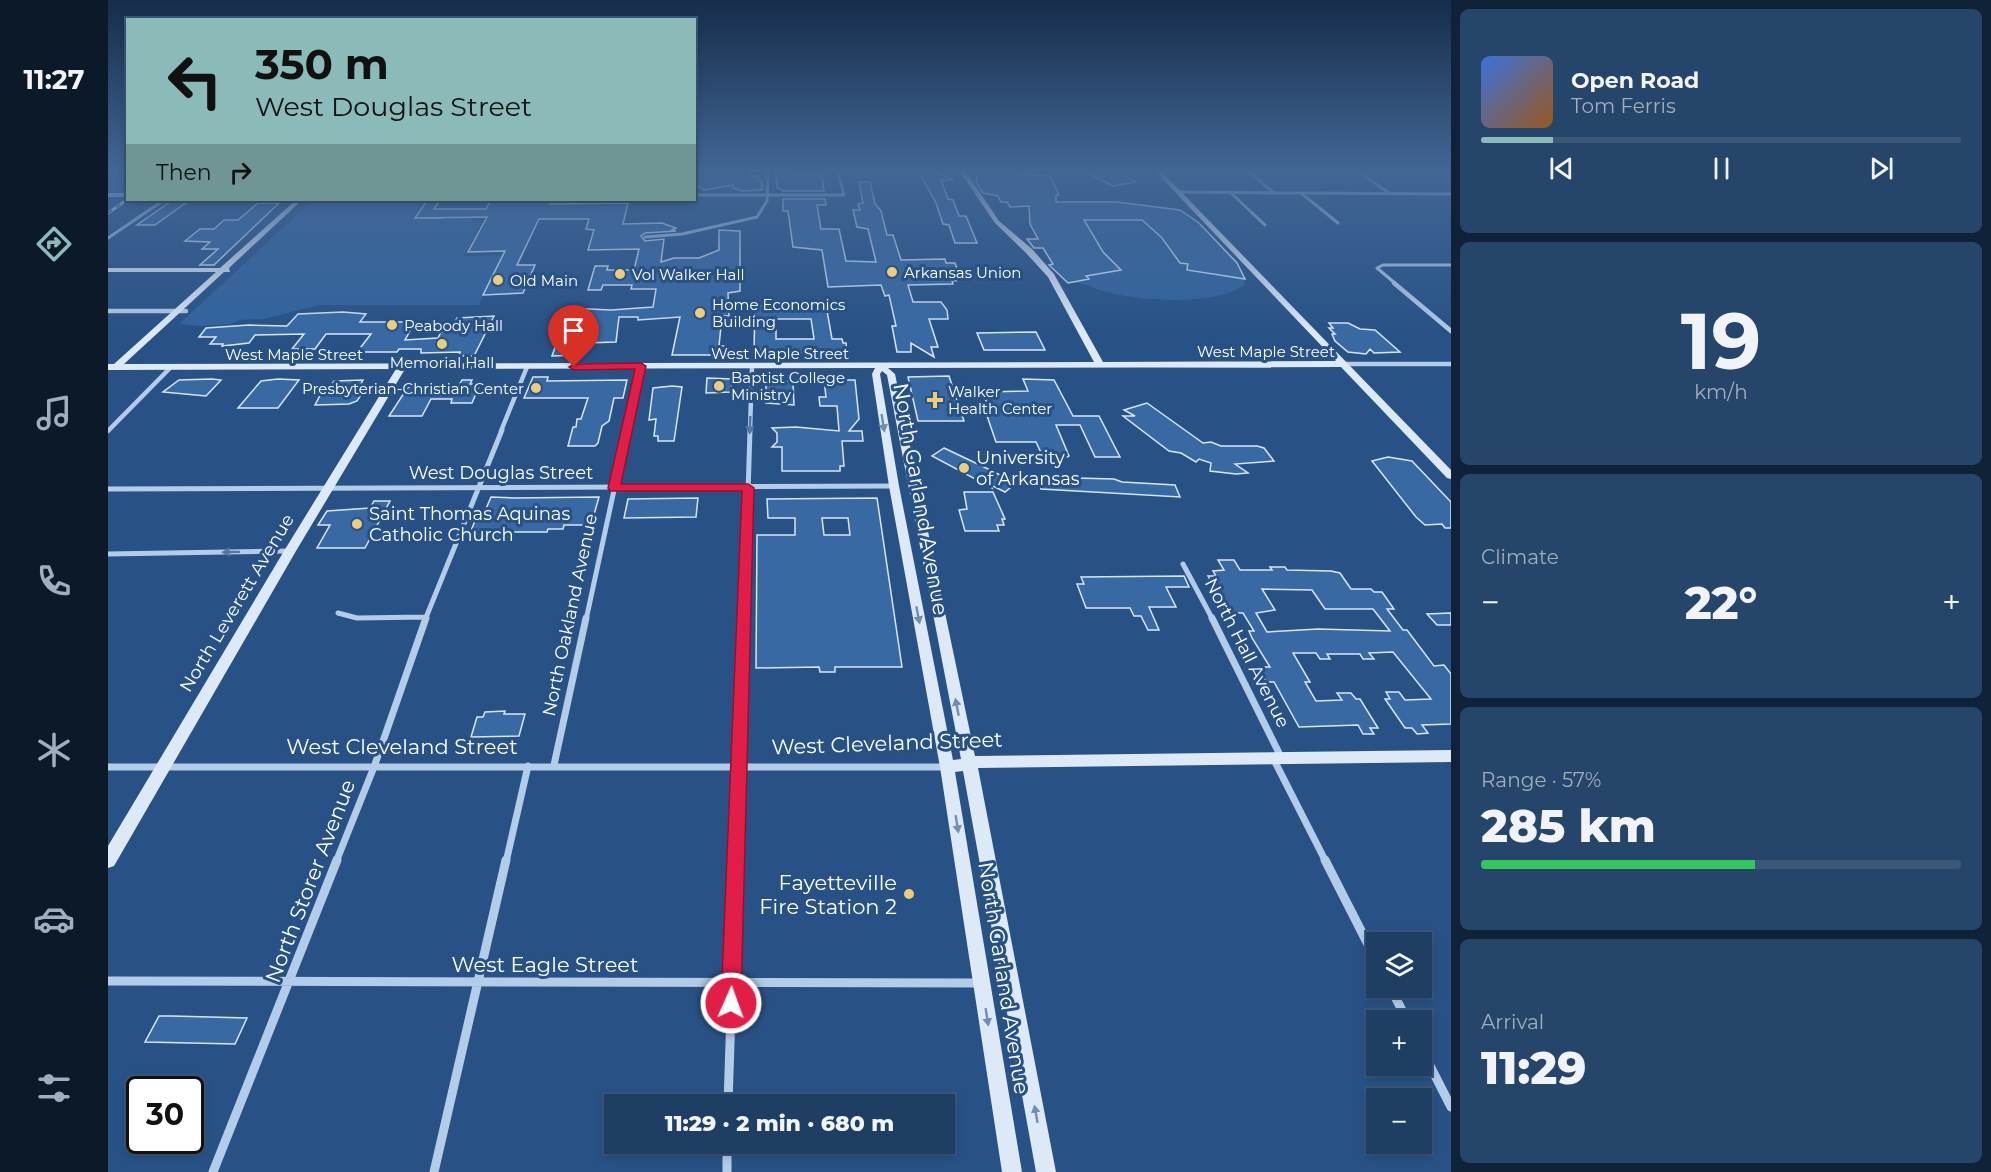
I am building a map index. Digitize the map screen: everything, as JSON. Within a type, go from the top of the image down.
[{"type":"street","points":[[108,238],[129,224]]},
{"type":"street","points":[[108,270],[226,270],[274,224]]},
{"type":"street","points":[[116,367],[278,224]]},
{"type":"street","points":[[645,237],[672,236],[731,224]]},
{"type":"street","points":[[1000,224],[1051,276],[1100,365]]},
{"type":"street","points":[[1209,224],[1451,476]]},
{"type":"street","points":[[1451,265],[1377,266],[1451,331]]},
{"type":"street","points":[[108,311],[182,310]]},
{"type":"street","points":[[1295,363],[1318,357],[1322,352],[1317,337]]},
{"type":"street","name":"West Maple Street","points":[[116,367],[1451,364]]},
{"type":"street","name":"North Oakland Avenue","points":[[554,765],[641,366]]},
{"type":"street","points":[[728,1094],[752,366]]},
{"type":"street","name":"North Garland Avenue","points":[[1012,1172],[947,767],[894,486],[876,374],[880,366],[891,374],[1007,955],[1046,1172]]},
{"type":"street","points":[[108,431],[171,367]]},
{"type":"street","name":"North Leverett Avenue","points":[[108,861],[290,551],[402,367]]},
{"type":"street","name":"North Storer Avenue","points":[[213,1172],[374,767],[426,617],[527,367]]},
{"type":"street","name":"West Douglas Street","points":[[108,489],[894,486]]},
{"type":"street","points":[[108,554],[290,551]]},
{"type":"street","name":"North Hall Avenue","points":[[1183,564],[1237,666],[1277,757],[1366,939]]},
{"type":"street","points":[[338,613],[357,618],[426,617]]},
{"type":"street","name":"West Cleveland Street","points":[[108,767],[554,765],[738,768],[947,767],[986,761],[1451,756]]},
{"type":"street","points":[[434,1172],[528,766]]},
{"type":"street","name":"West Eagle Street","points":[[108,981],[982,983]]},
{"type":"street","points":[[1432,1070],[1451,1107]]},
{"type":"street","points":[[727,1154],[727,1172]]},
{"type":"shaded area","points":[[287,224],[481,224],[464,256],[503,255],[479,305],[319,305],[264,319],[239,320],[231,324],[200,326],[179,324]]},
{"type":"shaded area","points":[[1030,224],[1200,224],[1237,263],[1245,279],[1244,285],[1232,292],[1216,296],[1160,300],[1125,296],[1080,283],[1068,283],[1049,265],[1053,264],[1043,248],[1032,248],[1027,239],[1038,238]]},
{"type":"building","points":[[139,224],[157,224],[155,225],[137,225]]},
{"type":"building","points":[[220,224],[257,224],[214,265],[200,265],[218,249],[202,249],[210,242],[185,241],[200,229],[214,229]]},
{"type":"building","points":[[483,224],[537,224],[517,265],[535,265],[523,293],[483,295],[505,251],[468,252]]},
{"type":"building","points":[[588,224],[664,224],[676,228],[672,230],[676,231],[645,233],[641,236],[645,241],[664,239],[661,262],[674,258],[699,258],[719,250],[719,230],[740,231],[740,291],[728,293],[729,316],[722,316],[719,346],[724,346],[723,355],[672,355],[680,317],[638,320],[638,317],[619,317],[616,342],[585,343],[581,355],[552,356],[569,308],[611,310],[653,307],[656,289],[631,289],[632,285],[603,285],[601,290],[588,290],[595,266],[608,266],[607,270],[634,270],[639,249],[588,250],[594,230],[586,229]]},
{"type":"building","points":[[790,224],[820,224],[821,229],[839,229],[846,261],[876,262],[868,229],[857,227],[856,224],[884,224],[887,235],[893,235],[901,260],[945,259],[946,263],[955,263],[961,280],[952,281],[953,284],[908,285],[913,302],[941,302],[947,310],[948,319],[929,319],[938,347],[931,347],[934,357],[911,343],[911,352],[897,352],[892,326],[896,326],[889,295],[885,296],[881,285],[828,287],[822,250],[793,247]]},
{"type":"building","points":[[943,224],[969,224],[977,243],[955,243],[949,225]]},
{"type":"building","points":[[1030,224],[1086,224],[1103,252],[1121,270],[1086,276],[1089,279],[1068,283],[1049,265],[1053,264],[1043,248],[1034,248],[1027,239],[1038,239]]},
{"type":"building","points":[[1146,224],[1200,224],[1237,263],[1245,279],[1187,270],[1188,264],[1180,263],[1162,238]]},
{"type":"building","points":[[826,305],[832,339],[842,339],[843,343],[846,343],[847,352],[766,353],[766,350],[754,350],[755,306]],"holes":[[[776,319],[811,319],[814,339],[776,339]]]},
{"type":"building","points":[[343,312],[366,314],[360,322],[415,322],[405,340],[438,338],[441,332],[451,331],[457,318],[494,316],[474,356],[459,356],[460,352],[421,353],[421,349],[399,349],[397,352],[357,352],[371,334],[326,334],[315,349],[292,349],[304,334],[255,335],[249,343],[222,346],[223,344],[210,344],[216,337],[199,337],[206,328],[249,325],[287,326],[298,314]]},
{"type":"building","points":[[1329,323],[1348,323],[1360,329],[1375,330],[1400,352],[1374,353],[1370,349],[1366,354],[1348,352],[1335,341],[1332,334],[1335,334],[1329,328],[1333,328]]},
{"type":"building","points":[[1036,332],[1045,350],[984,350],[977,333]]},
{"type":"building","name":"Walker Health Center","points":[[949,376],[964,421],[918,421],[908,377]]},
{"type":"building","points":[[533,377],[548,377],[547,381],[627,380],[623,398],[614,398],[609,421],[602,426],[598,443],[595,446],[568,446],[573,427],[576,427],[577,419],[581,419],[588,398],[524,398]]},
{"type":"building","name":"Baptist College Ministry","points":[[707,378],[732,379],[731,392],[706,393]]},
{"type":"building","points":[[1023,379],[1054,380],[1073,416],[1099,416],[1120,457],[1095,457],[1080,425],[1056,425],[1069,456],[1067,457],[1043,457],[1036,442],[996,442],[984,407],[988,407],[983,392],[1028,391]]},
{"type":"building","points":[[179,380],[221,380],[206,396],[163,392]]},
{"type":"building","points":[[299,380],[278,408],[238,408],[261,381]]},
{"type":"building","points":[[363,380],[360,386],[367,386],[357,401],[349,404],[315,405],[324,388],[329,388],[334,381]]},
{"type":"building","points":[[462,380],[472,380],[470,384],[480,384],[472,403],[451,403],[452,399],[431,399],[422,416],[389,416],[408,387],[458,387]]},
{"type":"building","points":[[779,380],[793,382],[794,405],[766,403],[766,384]]},
{"type":"building","points":[[824,380],[855,380],[859,419],[849,431],[862,431],[863,441],[842,441],[844,466],[840,466],[840,471],[782,471],[782,447],[772,447],[777,442],[777,433],[772,428],[796,427],[839,431],[837,406],[820,406],[819,397],[826,397]]},
{"type":"building","points":[[682,387],[674,441],[658,441],[658,436],[654,436],[656,419],[649,420],[653,388]]},
{"type":"building","points":[[1147,403],[1203,443],[1211,442],[1221,446],[1257,446],[1264,448],[1274,461],[1235,464],[1248,473],[1210,471],[1211,463],[1199,459],[1196,462],[1181,453],[1169,451],[1123,416],[1135,416],[1124,410]]},
{"type":"building","points":[[944,448],[1016,483],[1005,492],[991,485],[992,488],[932,456]]},
{"type":"building","points":[[1388,457],[1412,461],[1451,502],[1451,528],[1445,528],[1442,524],[1425,525],[1416,517],[1372,461]]},
{"type":"building","points":[[1038,477],[1114,479],[1122,482],[1175,485],[1180,497],[1041,489]]},
{"type":"building","points":[[964,492],[993,492],[1005,519],[1002,519],[1004,525],[997,525],[999,531],[965,531],[959,510],[967,509]]},
{"type":"building","points":[[491,497],[599,497],[591,525],[564,525],[563,529],[548,529],[547,532],[504,532],[497,538],[468,538],[479,511],[485,511]]},
{"type":"building","points":[[698,498],[696,517],[624,518],[628,499]]},
{"type":"building","points":[[877,498],[902,667],[835,667],[835,672],[820,672],[819,667],[756,668],[757,535],[795,535],[795,518],[768,518],[767,499]],"holes":[[[822,518],[848,518],[850,535],[824,535]]]},
{"type":"building","name":"Saint Thomas Aquinas Catholic Church","points":[[374,501],[390,501],[365,548],[317,548],[330,525],[318,525],[327,511],[370,508]]},
{"type":"building","points":[[1218,560],[1234,560],[1240,570],[1272,570],[1270,567],[1285,567],[1287,570],[1331,571],[1340,573],[1351,589],[1371,589],[1374,592],[1382,592],[1394,609],[1387,609],[1403,630],[1407,630],[1434,666],[1444,665],[1451,674],[1451,724],[1422,725],[1428,733],[1417,734],[1412,728],[1405,728],[1385,699],[1390,699],[1386,692],[1399,692],[1405,700],[1431,699],[1393,652],[1369,653],[1374,659],[1363,659],[1360,654],[1327,654],[1330,659],[1320,659],[1316,653],[1293,653],[1310,682],[1305,682],[1316,701],[1342,700],[1337,693],[1351,693],[1356,699],[1360,699],[1378,728],[1370,728],[1374,734],[1363,734],[1358,725],[1299,727],[1274,682],[1266,682],[1257,667],[1270,667],[1252,638],[1249,631],[1254,631],[1243,613],[1226,613],[1219,601],[1222,601],[1208,576],[1216,576],[1213,571],[1224,570]],"holes":[[[1262,589],[1312,590],[1325,609],[1373,609],[1390,631],[1318,629],[1267,632],[1256,613],[1275,610]]]},
{"type":"building","points":[[1184,576],[1189,587],[1166,587],[1176,607],[1149,607],[1159,630],[1148,630],[1141,616],[1134,616],[1130,608],[1086,608],[1077,584],[1084,584],[1081,577]]},
{"type":"building","points":[[1451,613],[1451,625],[1437,625],[1427,614]]},
{"type":"building","points":[[505,711],[504,714],[525,714],[519,736],[471,737],[477,717],[483,717],[485,712]]},
{"type":"building","points":[[159,1016],[247,1018],[235,1044],[145,1042]]},
{"type":"place","name":"Arkansas Union","points":[[892,272]]},
{"type":"place","name":"Vol Walker Hall","points":[[620,274]]},
{"type":"place","name":"Old Main","points":[[498,280]]},
{"type":"place","name":"Home Economics Building","points":[[700,313]]},
{"type":"place","name":"Peabody Hall","points":[[392,325]]},
{"type":"place","name":"Memorial Hall","points":[[442,344]]},
{"type":"place","name":"Baptist College Ministry","points":[[719,386]]},
{"type":"place","name":"Presbyterian-Christian Center","points":[[536,388]]},
{"type":"place","name":"Walker Health Center","points":[[935,400]]},
{"type":"place","name":"University of Arkansas","points":[[964,468]]},
{"type":"place","name":"Saint Thomas Aquinas Catholic Church","points":[[357,524]]},
{"type":"place","name":"Fayetteville Fire Station 2","points":[[909,894]]},
{"type":"route","points":[[574,367],[641,366],[614,488],[748,488],[731,1003]]}]
